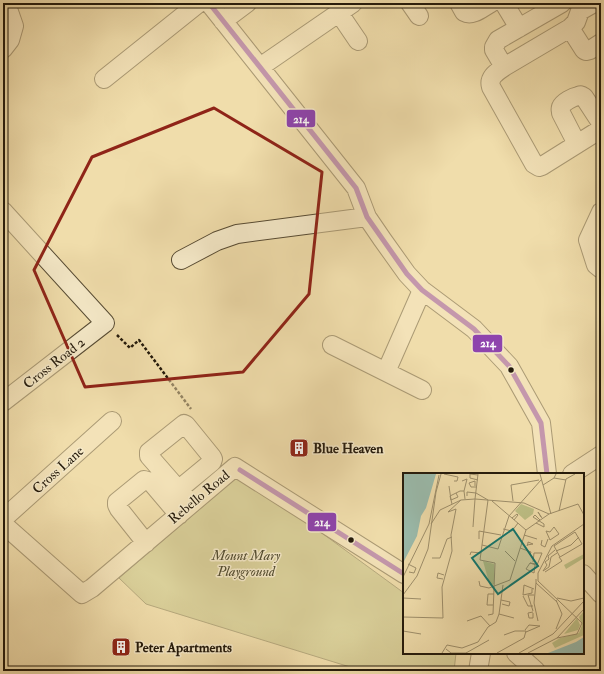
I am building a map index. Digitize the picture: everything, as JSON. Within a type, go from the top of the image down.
[{"type":"street","points":[[3,49],[10,40],[14,26],[6,3]]},
{"type":"street","points":[[104,79],[199,3]]},
{"type":"street","points":[[209,3],[356,188],[367,217],[408,274],[422,290],[474,329],[509,366],[541,423],[547,473]]},
{"type":"street","points":[[223,21],[247,3]]},
{"type":"street","points":[[459,3],[464,12],[469,14],[491,3]]},
{"type":"street","points":[[504,3],[519,28]]},
{"type":"street","points":[[504,67],[494,50],[494,46],[498,40],[562,3]]},
{"type":"street","points":[[583,6],[576,22],[570,28],[504,67],[494,75],[490,83],[534,164],[539,167],[601,129]]},
{"type":"street","points":[[260,67],[346,8],[358,41]]},
{"type":"street","points":[[570,28],[586,51],[601,43]]},
{"type":"street","points":[[577,144],[561,113],[561,106],[563,103],[581,95],[584,97],[601,123]]},
{"type":"street","points":[[3,211],[105,323]]},
{"type":"street","points":[[601,212],[588,240],[596,265],[601,270]]},
{"type":"street","points":[[181,260],[217,241],[238,234],[367,217]]},
{"type":"street","points":[[386,372],[422,290]]},
{"type":"street","name":"Cross Road 2","points":[[3,402],[105,323]]},
{"type":"street","points":[[332,345],[422,390]]},
{"type":"street","name":"Cross Lane","points":[[5,530],[112,421]]},
{"type":"street","points":[[574,473],[601,455]]},
{"type":"street","name":"Rebello Road","points":[[5,530],[82,594],[92,588],[142,538],[235,467],[403,573]]},
{"type":"street","points":[[142,538],[119,509],[117,502],[144,480],[151,482],[180,508]]},
{"type":"street","points":[[178,490],[180,508]]},
{"type":"street","points":[[584,575],[601,594]]},
{"type":"street","points":[[478,671],[481,654]]},
{"type":"street","points":[[517,654],[536,671]]},
{"type":"path","points":[[105,323],[130,348],[139,340],[192,410]]},
{"type":"highlighted area","points":[[214,108],[322,172],[309,294],[243,372],[85,387],[34,270],[92,157]]},
{"type":"green space","name":"Mount Mary Playground","points":[[241,474],[403,592],[403,654],[456,654],[454,671],[363,671],[146,604],[119,578]]},
{"type":"transit line","name":"214","points":[[209,3],[356,188],[367,217],[407,274],[422,290],[474,329],[509,366],[541,423],[547,473]]},
{"type":"transit line","name":"214","points":[[240,470],[403,573]]},
{"type":"place","name":"Blue Heaven","points":[[299,448]]},
{"type":"place","name":"Peter Apartments","points":[[121,647]]}]
